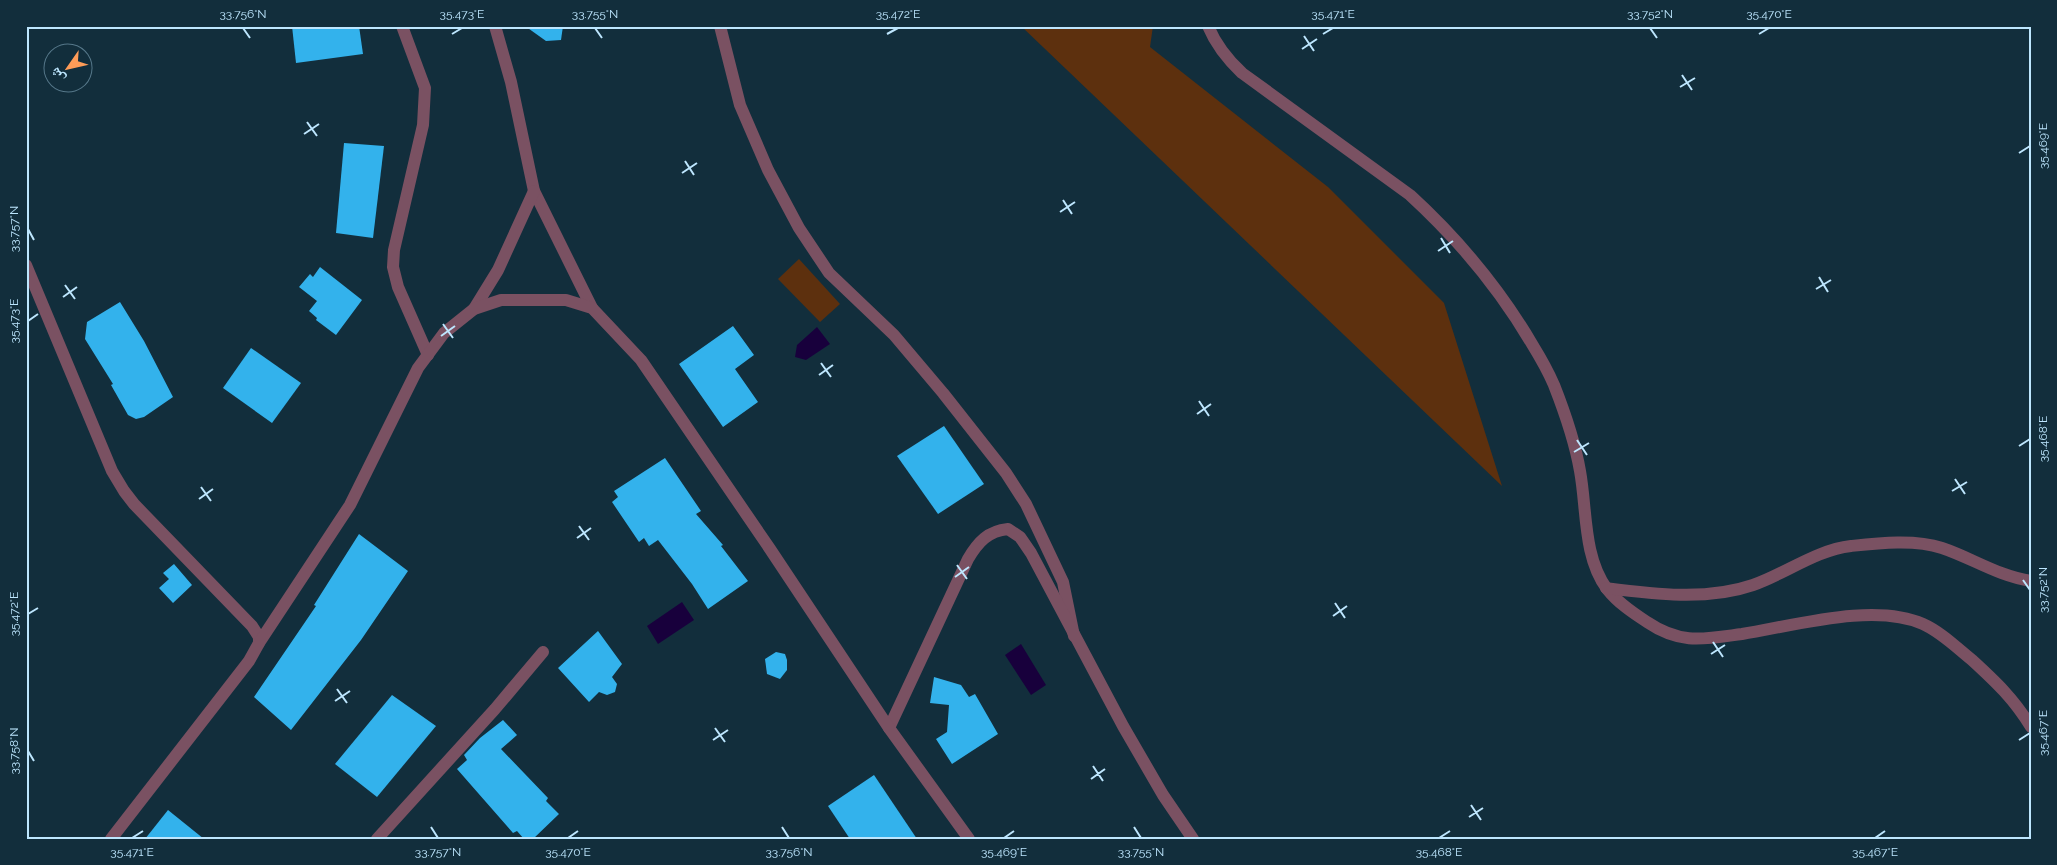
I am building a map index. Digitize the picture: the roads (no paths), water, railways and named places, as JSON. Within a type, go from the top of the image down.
[{"type":"street","points":[[402,26],[425,88],[423,124],[394,250],[393,267],[398,287],[428,355]]},
{"type":"street","points":[[495,26],[511,82],[534,191],[592,308],[641,360],[889,728],[969,839]]},
{"type":"street","points":[[720,26],[740,104],[768,170],[799,228],[829,273],[894,335],[1006,473],[1026,504],[1063,582],[1074,636]]},
{"type":"street","points":[[1208,26],[1215,42],[1227,59],[1242,73],[1410,195],[1440,223],[1489,280],[1526,333],[1554,383],[1578,460],[1592,555],[1606,588],[1622,604],[1654,627],[1677,637],[1694,640],[1722,638],[1869,614],[1909,618],[1925,624],[1941,635],[2006,691],[2031,727]]},
{"type":"street","points":[[110,839],[249,661],[350,505],[418,368],[444,333],[474,308],[498,270],[534,191]]},
{"type":"street","points":[[26,265],[104,453],[124,491],[161,534],[252,626],[259,637],[259,643]]},
{"type":"street","points":[[474,308],[501,300],[532,299],[566,300],[592,308]]},
{"type":"street","points":[[889,728],[968,559],[978,544],[991,533],[1008,529],[1020,537],[1037,564],[1127,734],[1167,801],[1193,839]]},
{"type":"street","points":[[1606,588],[1651,593],[1725,592],[1763,582],[1838,548],[1900,543],[1922,544],[1941,548],[1995,572],[2031,581]]},
{"type":"street","points":[[376,839],[495,709],[543,652]]}]
